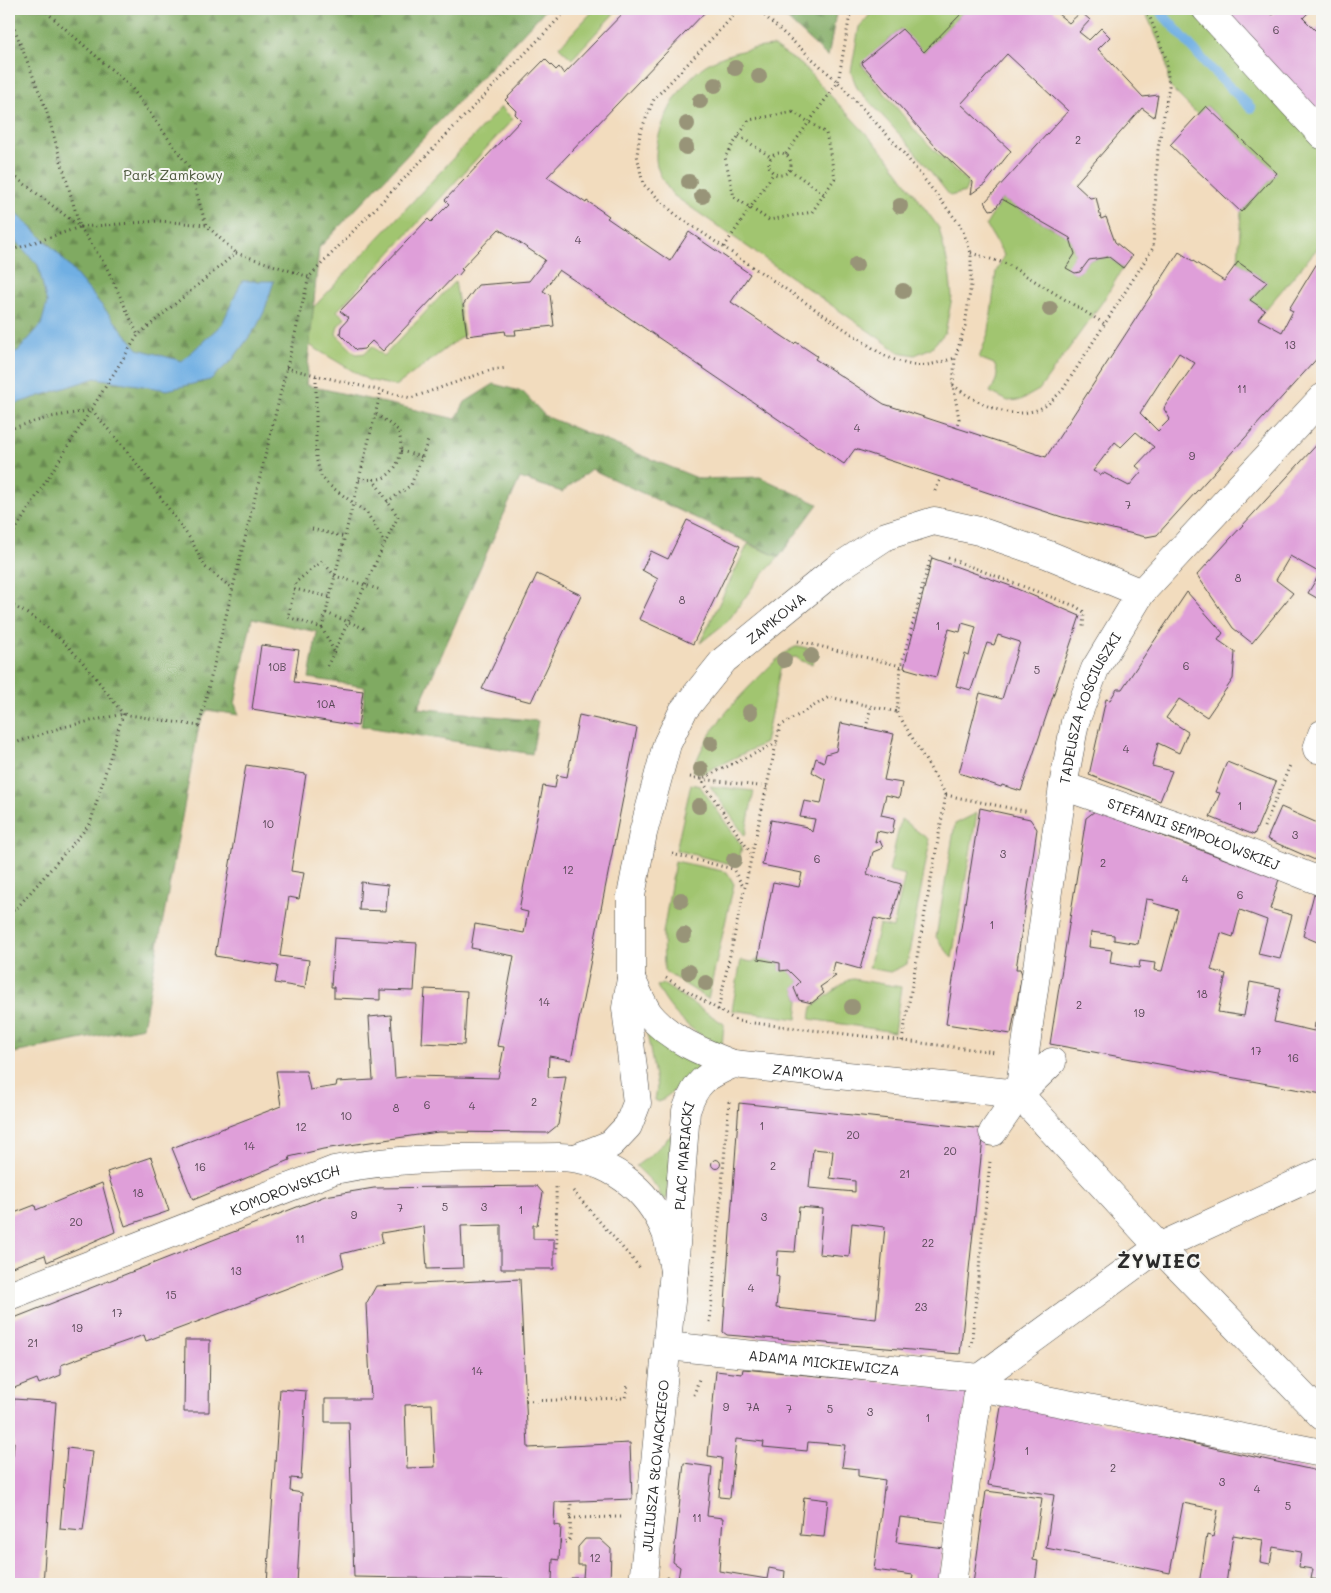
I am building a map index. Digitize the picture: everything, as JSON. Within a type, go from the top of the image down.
[{"type":"street","points":[[1206,9],[1322,135]]},
{"type":"street","name":"TADEUSZA KOŚCIUSZKI","points":[[1019,1094],[1063,786],[1075,722],[1095,669],[1140,593],[1322,398]]},
{"type":"street","name":"ZAMKOWA","points":[[578,1157],[611,1144],[628,1126],[637,1103],[626,1008],[631,979],[631,896],[643,833],[667,744],[683,711],[724,660],[836,569],[886,536],[934,521],[979,531],[1049,555],[1140,593]]},
{"type":"street","name":"STEFANII SEMPOŁOWSKIEJ","points":[[1063,786],[1196,832],[1322,882]]},
{"type":"street","name":"ZAMKOWA","points":[[631,979],[649,1013],[664,1029],[709,1055],[733,1064],[1019,1094]]},
{"type":"street","points":[[993,1132],[1019,1094],[1052,1062]]},
{"type":"street","name":"PLAC MARIACKI","points":[[667,1346],[686,1112],[693,1090],[709,1075],[733,1064]]},
{"type":"street","points":[[1019,1094],[1159,1247],[1322,1416]]},
{"type":"street","name":"PLAC MARIACKI","points":[[578,1157],[626,1178],[639,1190],[651,1205],[666,1234],[674,1271]]},
{"type":"street","name":"KOMOROWSKICH","points":[[9,1296],[334,1170],[369,1163],[411,1159],[578,1157]]},
{"type":"street","points":[[952,1584],[981,1382],[1159,1247],[1322,1172]]},
{"type":"street","name":"ADAMA MICKIEWICZA","points":[[667,1346],[981,1382],[1322,1453]]},
{"type":"street","name":"JULIUSZA SŁOWACKIEGO","points":[[644,1584],[667,1346]]},
{"type":"path","points":[[43,9],[132,87],[189,167],[206,226],[236,253],[309,277]]},
{"type":"path","points":[[9,745],[63,727],[123,714],[199,726],[309,277],[568,9]]},
{"type":"path","points":[[740,9],[654,99],[640,133],[637,155],[644,184],[676,214],[883,355],[908,366],[926,366],[954,358]]},
{"type":"path","points":[[757,9],[838,82],[902,151],[961,226],[971,253],[971,285],[965,326],[954,358],[953,385],[959,420],[956,428]]},
{"type":"path","points":[[786,154],[838,82],[852,9]]},
{"type":"path","points":[[953,385],[973,401],[1006,413],[1028,412],[1045,406],[1062,390],[1154,248],[1158,149],[1169,86],[1166,58],[1149,15],[1143,9]]},
{"type":"path","points":[[9,15],[46,109],[80,227],[106,266],[138,335]]},
{"type":"path","points":[[793,112],[826,133],[835,178],[812,212],[769,220],[734,197],[726,156],[739,136],[749,120],[793,112]]},
{"type":"path","points":[[739,136],[771,157]]},
{"type":"path","points":[[778,153],[786,154],[791,161],[790,170],[782,176],[774,174],[768,166],[771,157],[778,153]]},
{"type":"path","points":[[790,170],[824,194]]},
{"type":"path","points":[[9,172],[80,227]]},
{"type":"path","points":[[724,247],[774,174]]},
{"type":"path","points":[[9,251],[80,227],[160,221],[206,226]]},
{"type":"path","points":[[9,540],[138,335],[236,253]]},
{"type":"path","points":[[971,253],[1007,264],[1105,324]]},
{"type":"path","points":[[286,368],[411,398],[491,370],[506,368]]},
{"type":"path","points":[[316,376],[316,458],[321,476],[329,485],[367,513],[385,543]]},
{"type":"path","points":[[334,651],[322,628],[381,392]]},
{"type":"path","points":[[92,410],[134,460],[191,540],[205,568],[233,589]]},
{"type":"path","points":[[9,429],[51,417],[92,410]]},
{"type":"path","points":[[360,480],[382,478],[392,472],[401,452],[398,430],[376,414]]},
{"type":"path","points":[[387,502],[411,485],[429,438]]},
{"type":"path","points":[[401,452],[422,457]]},
{"type":"path","points":[[933,499],[941,477]]},
{"type":"path","points":[[326,669],[398,517],[373,479]]},
{"type":"path","points":[[312,529],[345,537]]},
{"type":"path","points":[[902,1041],[946,795],[897,712],[901,666],[931,556],[936,553]]},
{"type":"path","points":[[322,628],[288,617],[296,582],[322,561],[335,576],[381,590]]},
{"type":"path","points":[[294,590],[330,597]]},
{"type":"path","points":[[9,604],[30,614],[85,662],[123,714]]},
{"type":"path","points":[[326,613],[366,629]]},
{"type":"path","points":[[790,645],[798,640],[901,666]]},
{"type":"path","points":[[718,1010],[780,726],[829,697],[897,712]]},
{"type":"path","points":[[866,728],[871,706]]},
{"type":"path","points":[[9,912],[16,909],[90,824],[123,714]]},
{"type":"path","points":[[701,779],[777,742]]},
{"type":"path","points":[[1252,855],[1311,746]]},
{"type":"path","points":[[686,786],[691,767]]},
{"type":"path","points":[[689,776],[767,787]]},
{"type":"path","points":[[701,779],[752,855]]},
{"type":"path","points":[[946,795],[1030,812]]},
{"type":"path","points":[[670,863],[674,844]]},
{"type":"path","points":[[672,854],[733,869],[745,889]]},
{"type":"path","points":[[660,974],[737,1021],[980,1050]]},
{"type":"path","points":[[708,1350],[729,1102],[735,1098]]},
{"type":"path","points":[[981,1382],[993,1132]]},
{"type":"path","points":[[554,1256],[557,1255],[556,1180],[563,1184]]},
{"type":"path","points":[[571,1188],[640,1268],[643,1276]]},
{"type":"path","points":[[526,1401],[625,1398],[628,1385]]},
{"type":"path","points":[[560,1542],[567,1542],[570,1539],[571,1502]]},
{"type":"path","points":[[570,1518],[622,1517]]},
{"type":"green space","name":"Park Zamkowy","points":[[9,9],[546,9],[319,248],[306,385],[456,419],[465,402],[494,384],[523,392],[545,416],[700,479],[760,477],[818,504],[779,557],[591,469],[562,492],[520,478],[418,708],[538,721],[532,754],[361,726],[365,687],[309,678],[317,632],[252,618],[235,704],[239,715],[207,710],[199,726],[143,1027],[9,1054]]},
{"type":"green space","points":[[595,9],[618,9],[572,59],[559,47]]},
{"type":"green space","points":[[776,9],[837,9],[828,57]]},
{"type":"green space","points":[[875,9],[960,9],[963,12],[924,52],[901,29],[861,64],[918,134],[968,183],[965,192],[950,196],[912,148],[857,88],[851,72],[859,27]]},
{"type":"green space","points":[[1144,9],[1193,9],[1322,149],[1322,243],[1265,310],[1250,300],[1267,282],[1238,262],[1241,212],[1277,173],[1207,106],[1198,115],[1169,86],[1166,58]]},
{"type":"green space","points":[[773,46],[802,65],[886,155],[939,228],[949,269],[952,297],[945,333],[931,348],[915,355],[899,352],[673,195],[666,186],[657,165],[656,154],[666,115],[682,89],[691,78],[711,62],[733,53]]},
{"type":"green space","points":[[501,107],[513,119],[337,311],[345,318],[338,326],[336,334],[356,354],[366,353],[372,346],[384,356],[455,281],[464,335],[396,386],[368,380],[306,343],[312,309]]},
{"type":"green space","points":[[1002,199],[1070,238],[1075,254],[1067,268],[1075,273],[1080,272],[1089,260],[1109,257],[1123,268],[1103,301],[1039,390],[1021,400],[1008,401],[990,392],[994,385],[997,371],[994,364],[979,358],[989,331],[996,272],[1004,255],[986,225]]},
{"type":"green space","points":[[748,544],[779,557],[757,581],[728,621],[700,643]]},
{"type":"green space","points":[[798,646],[815,650],[812,664],[801,661],[796,657],[789,658],[780,670],[765,743],[703,773],[693,771],[712,731],[731,707],[774,662]]},
{"type":"green space","points":[[691,784],[700,786],[742,846],[738,866],[676,850]]},
{"type":"green space","points":[[710,786],[754,791],[745,836]]},
{"type":"green space","points":[[977,813],[952,958],[936,937],[955,824]]},
{"type":"green space","points":[[901,819],[928,839],[929,846],[907,964],[890,972],[869,968],[879,925],[893,928],[905,875],[889,871]]},
{"type":"green space","points":[[675,861],[727,872],[734,884],[708,999],[664,971],[663,933]]},
{"type":"green space","points":[[758,959],[780,963],[780,970],[788,970],[800,982],[794,988],[799,1000],[797,1019],[732,1010],[741,960],[752,962]]},
{"type":"green space","points":[[853,979],[901,987],[894,1032],[810,1019],[812,1007],[848,980]]},
{"type":"green space","points":[[663,984],[724,1024],[722,1046],[702,1036],[676,1014],[657,986]]},
{"type":"green space","points":[[646,1028],[699,1066],[688,1080],[659,1102],[655,1100],[657,1087]]},
{"type":"green space","points":[[672,1134],[667,1199],[662,1199],[657,1187],[636,1166],[651,1155]]},
{"type":"water","points":[[9,206],[58,253],[138,349],[182,361],[222,324],[242,281],[274,281],[264,312],[257,326],[233,359],[210,380],[167,390],[95,378],[9,406],[9,354],[18,351],[41,325],[47,303],[38,265],[9,234]]},
{"type":"building","points":[[627,9],[708,9],[547,177],[609,216],[607,218],[670,261],[689,232],[750,274],[731,302],[794,344],[796,342],[817,356],[815,359],[884,404],[1046,457],[1179,252],[1224,281],[1238,262],[1267,282],[1250,300],[1265,310],[1258,319],[1282,332],[1293,311],[1289,309],[1322,255],[1322,353],[1157,535],[1146,537],[1062,517],[855,449],[844,464],[559,270],[543,291],[550,295],[554,326],[515,330],[516,335],[506,335],[505,331],[467,336],[463,305],[478,285],[529,281],[545,260],[499,229],[461,269],[463,270],[458,276],[456,274],[383,351],[372,341],[364,349],[356,350],[340,334],[341,327],[349,318],[340,311],[428,219],[431,222],[449,204],[445,200],[521,120],[515,114],[516,111],[505,100],[545,59],[556,70],[559,67],[564,74]],"holes":[[[1179,353],[1195,363],[1165,406],[1164,409],[1170,419],[1158,431],[1140,413]],[[1136,432],[1154,447],[1136,466],[1142,471],[1129,486],[1104,473],[1101,475],[1093,471],[1115,442],[1121,447]]]},
{"type":"building","points":[[960,9],[1052,9],[1069,23],[1081,12],[1090,20],[1079,32],[1089,40],[1101,28],[1110,37],[1098,49],[1143,97],[1158,95],[1154,117],[1142,108],[1075,184],[1090,198],[1096,197],[1101,219],[1106,217],[1115,242],[1132,256],[1123,268],[1109,257],[1089,260],[1080,272],[1075,273],[1066,268],[1075,254],[1070,238],[1002,199],[995,209],[990,210],[985,202],[1068,111],[1007,54],[961,104],[1011,151],[985,184],[971,194],[973,182],[935,146],[863,65],[862,62],[902,29],[924,52],[963,12]]},
{"type":"building","points":[[1218,9],[1265,9],[1272,15],[1278,9],[1312,9],[1303,18],[1315,30],[1322,26],[1322,121]]},
{"type":"building","points":[[1206,106],[1277,173],[1241,212],[1170,145]]},
{"type":"building","points":[[1322,439],[1322,601],[1308,593],[1320,573],[1290,556],[1276,580],[1293,593],[1252,643],[1233,628],[1197,575]]},
{"type":"building","points":[[687,520],[740,546],[693,644],[639,619],[658,579],[642,570],[651,551],[668,559]]},
{"type":"building","points":[[932,558],[1008,585],[1080,616],[1021,791],[1002,785],[1001,787],[959,773],[980,693],[1002,699],[1020,642],[998,635],[994,645],[987,643],[971,690],[956,686],[965,654],[969,656],[976,627],[962,623],[960,632],[949,629],[936,677],[904,668]]},
{"type":"building","points":[[537,574],[581,595],[531,702],[482,689]]},
{"type":"building","points":[[1187,592],[1223,633],[1218,640],[1235,652],[1233,679],[1207,717],[1179,699],[1166,718],[1188,732],[1179,753],[1158,743],[1152,766],[1172,771],[1160,801],[1089,775],[1106,699],[1110,700],[1117,689],[1122,689]]},
{"type":"building","points":[[261,645],[299,650],[294,682],[363,691],[358,726],[252,709]]},
{"type":"building","points":[[579,715],[637,728],[571,1060],[549,1056],[548,1077],[566,1076],[558,1125],[548,1133],[438,1132],[323,1149],[289,1157],[290,1160],[193,1200],[172,1148],[281,1106],[276,1071],[306,1071],[310,1090],[336,1086],[337,1082],[373,1080],[369,1017],[391,1015],[395,1078],[413,1076],[498,1078],[504,1047],[497,1046],[514,956],[471,948],[475,924],[524,933],[528,912],[519,910],[543,786],[555,788],[557,775],[567,777]]},
{"type":"building","points":[[841,723],[894,734],[884,780],[902,783],[899,798],[886,795],[881,815],[895,818],[892,834],[877,831],[875,843],[880,841],[883,848],[873,852],[867,874],[901,884],[890,922],[874,918],[860,969],[835,962],[832,975],[836,976],[820,987],[824,993],[812,1003],[799,1000],[794,988],[800,982],[788,970],[780,971],[780,963],[758,959],[773,882],[799,887],[802,873],[762,865],[771,820],[807,827],[812,832],[815,819],[800,817],[804,801],[821,804],[826,780],[812,772],[816,758],[824,762],[826,754],[836,751]]},
{"type":"building","points":[[1227,762],[1276,782],[1254,835],[1210,817],[1220,793],[1215,792]]},
{"type":"building","points":[[246,765],[306,774],[291,871],[304,873],[299,899],[289,897],[280,956],[309,960],[305,988],[275,983],[278,966],[215,956]]},
{"type":"building","points":[[1281,807],[1322,825],[1322,863],[1267,839]]},
{"type":"building","points":[[980,808],[1030,819],[1037,829],[1016,969],[1020,969],[1022,974],[1011,1034],[946,1024]]},
{"type":"building","points":[[1095,811],[1279,879],[1270,909],[1292,915],[1280,959],[1258,954],[1267,920],[1240,910],[1233,937],[1221,933],[1211,970],[1226,974],[1218,1012],[1244,1016],[1250,982],[1281,988],[1274,1022],[1314,1031],[1315,1023],[1322,1024],[1322,1094],[1050,1044],[1086,818]],"holes":[[[1146,899],[1154,900],[1153,903],[1178,910],[1162,971],[1154,970],[1155,963],[1140,961],[1139,968],[1110,963],[1112,950],[1089,947],[1091,932],[1114,935],[1114,940],[1138,944]]]},
{"type":"building","points":[[361,882],[388,885],[386,911],[359,910]]},
{"type":"building","points":[[1314,894],[1322,897],[1322,944],[1303,936]]},
{"type":"building","points":[[334,938],[417,943],[414,991],[380,990],[380,1000],[334,998],[334,987],[331,987]]},
{"type":"building","points":[[425,989],[467,991],[464,1045],[422,1043]]},
{"type":"building","points":[[739,1103],[984,1129],[960,1354],[727,1335],[723,1332]],"holes":[[[813,1149],[833,1151],[830,1178],[855,1181],[855,1192],[809,1188]],[[799,1207],[823,1209],[819,1254],[849,1257],[852,1223],[885,1227],[876,1319],[776,1308],[779,1277],[776,1276],[778,1251],[795,1252]]]},
{"type":"building","points":[[151,1157],[169,1211],[125,1226],[107,1172]]},
{"type":"building","points":[[716,1159],[721,1164],[716,1169],[711,1164]]},
{"type":"building","points":[[102,1183],[115,1232],[47,1262],[45,1255],[9,1268],[9,1215],[35,1205],[36,1210]]},
{"type":"building","points":[[537,1186],[543,1193],[537,1225],[533,1225],[533,1239],[554,1239],[554,1269],[501,1269],[501,1225],[461,1226],[463,1268],[427,1269],[424,1226],[381,1233],[383,1243],[341,1254],[344,1267],[146,1341],[144,1335],[101,1350],[61,1365],[61,1375],[39,1384],[37,1379],[9,1390],[9,1320],[325,1196],[374,1188]]},
{"type":"building","points":[[520,1279],[528,1448],[630,1443],[632,1499],[555,1502],[554,1525],[561,1526],[559,1560],[553,1559],[552,1581],[571,1581],[571,1578],[583,1578],[584,1565],[578,1565],[578,1547],[585,1539],[600,1539],[611,1549],[610,1584],[511,1584],[512,1580],[354,1577],[349,1422],[325,1422],[325,1399],[371,1399],[366,1304],[376,1286]],"holes":[[[432,1404],[435,1467],[407,1468],[405,1405]]]},
{"type":"building","points":[[185,1340],[210,1340],[209,1412],[184,1412]]},
{"type":"building","points":[[743,1369],[968,1390],[949,1523],[900,1517],[896,1542],[944,1548],[940,1584],[911,1584],[913,1575],[874,1570],[885,1480],[858,1476],[858,1469],[842,1467],[845,1445],[808,1442],[807,1451],[763,1447],[764,1442],[736,1439],[730,1498],[719,1497],[722,1458],[708,1456],[716,1371],[742,1374]]},
{"type":"building","points":[[280,1389],[306,1391],[301,1479],[291,1478],[290,1491],[302,1493],[297,1584],[267,1584]]},
{"type":"building","points":[[14,1399],[56,1402],[43,1584],[9,1584],[9,1483],[14,1442],[11,1441]]},
{"type":"building","points":[[1002,1401],[1322,1472],[1322,1580],[1311,1579],[1313,1569],[1299,1567],[1301,1552],[1273,1547],[1270,1564],[1260,1562],[1263,1540],[1233,1535],[1226,1584],[1199,1584],[1207,1535],[1213,1537],[1218,1510],[1183,1503],[1170,1573],[1046,1548],[1054,1495],[988,1485]]},
{"type":"building","points":[[67,1448],[93,1451],[83,1531],[60,1529]]},
{"type":"building","points":[[684,1463],[712,1467],[707,1516],[723,1518],[719,1571],[767,1579],[769,1568],[785,1571],[784,1582],[791,1584],[666,1584],[667,1577],[678,1579],[680,1567],[673,1562]]},
{"type":"building","points":[[986,1491],[1042,1498],[1033,1560],[1038,1561],[1035,1584],[973,1584]]},
{"type":"building","points":[[804,1497],[828,1500],[824,1537],[800,1535]]},
{"type":"waterway","points":[[1158,9],[1211,69],[1251,108]]},
{"type":"district","name":"ŻYWIEC","points":[[1159,1260]]}]
